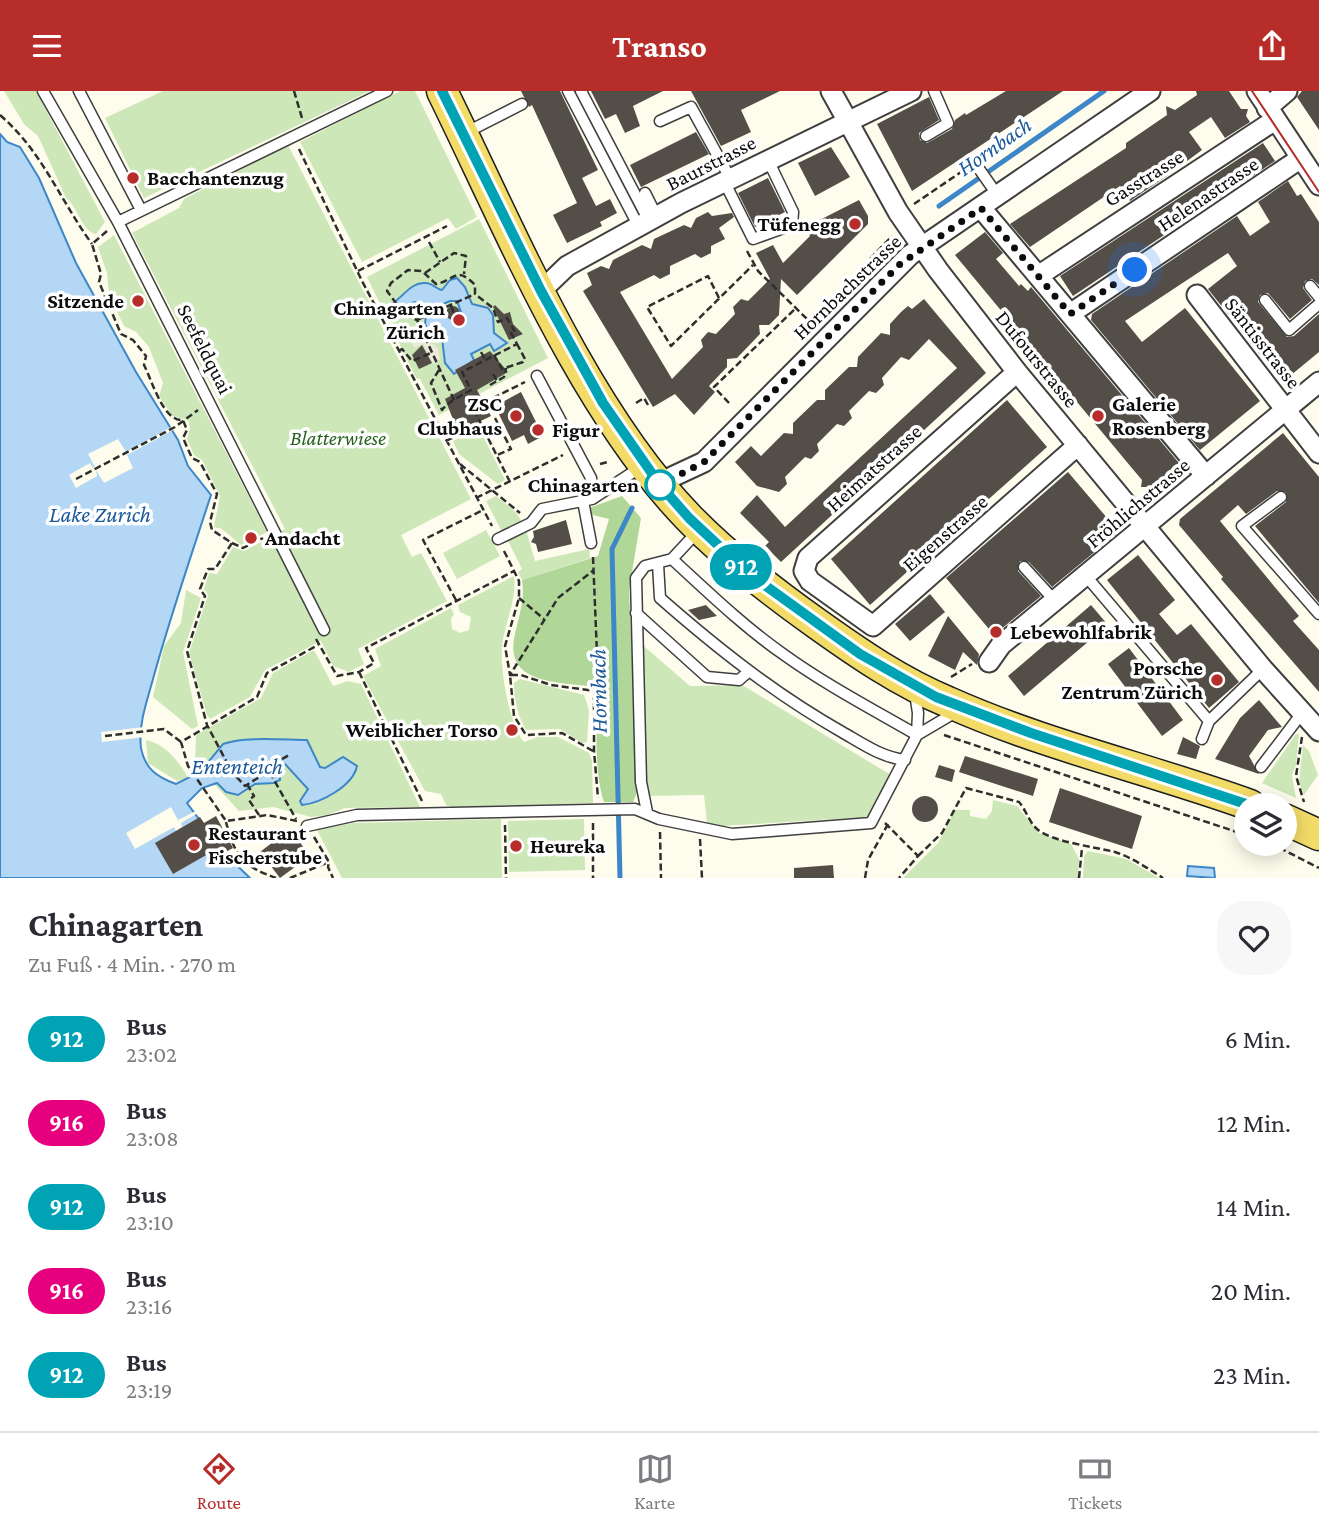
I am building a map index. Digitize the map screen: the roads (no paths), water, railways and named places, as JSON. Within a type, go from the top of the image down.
[{"type":"main road","points":[[442,91],[541,291],[596,392],[652,474],[700,529],[772,591],[860,654],[913,686],[962,709],[1234,800]]},
{"type":"main road","points":[[1297,814],[1319,835]]},
{"type":"street","name":"Dufourstrasse","points":[[831,91],[898,212],[922,247],[1017,372],[1310,722]]},
{"type":"street","name":"Baurstrasse","points":[[541,291],[567,267],[648,222],[727,180],[911,91]]},
{"type":"street","name":"Hornbachstrasse","points":[[652,474],[704,462],[899,265],[981,208],[993,189],[1150,91]]},
{"type":"street","points":[[1256,91],[1317,178]]},
{"type":"street","name":"Gasstrasse","points":[[1038,276],[1271,114],[1287,91]]},
{"type":"street","name":"Helenastrasse","points":[[1070,314],[1301,158]]},
{"type":"street","points":[[981,208],[1206,476]]},
{"type":"street","name":"Säntisstrasse","points":[[1196,295],[1319,453]]},
{"type":"street","name":"Heimatstrasse","points":[[838,602],[810,581],[804,571],[808,558],[1017,372]]},
{"type":"street","name":"Fröhlichstrasse","points":[[989,662],[1001,645],[1319,382]]},
{"type":"street","name":"Eigenstrasse","points":[[838,602],[873,626],[1079,445]]},
{"type":"lane","name":"Seefeldquai","points":[[43,91],[118,222],[324,630]]},
{"type":"lane","points":[[79,91],[141,210]]},
{"type":"lane","points":[[118,222],[387,91]]},
{"type":"lane","points":[[568,91],[648,222]]},
{"type":"lane","points":[[581,91],[648,222]]},
{"type":"lane","points":[[926,136],[948,123],[934,91]]},
{"type":"lane","points":[[463,133],[522,104]]},
{"type":"lane","points":[[660,121],[691,107],[753,239],[792,225],[793,212],[768,160]]},
{"type":"lane","points":[[977,166],[993,189]]},
{"type":"lane","points":[[645,193],[648,222]]},
{"type":"lane","points":[[1310,286],[1319,297]]},
{"type":"lane","points":[[1265,300],[1289,330],[1319,304]]},
{"type":"lane","points":[[537,376],[591,478],[587,500],[592,543]]},
{"type":"lane","points":[[498,539],[531,523],[542,509],[587,500],[652,474]]},
{"type":"lane","points":[[1281,497],[1242,526],[1319,614]]},
{"type":"lane","points":[[646,812],[641,782],[636,613],[638,573],[645,566],[671,559],[700,529]]},
{"type":"lane","points":[[671,559],[719,604],[782,654],[831,687],[917,735]]},
{"type":"lane","points":[[658,564],[660,597],[748,671],[793,703],[876,752],[905,760]]},
{"type":"lane","points":[[1024,567],[1055,601]]},
{"type":"lane","points":[[1086,576],[1209,721]]},
{"type":"lane","points":[[636,613],[707,677],[739,680],[748,671]]},
{"type":"lane","points":[[1202,739],[1209,721],[1263,669]]},
{"type":"lane","points":[[307,826],[357,815],[598,809],[635,809],[659,819],[732,834],[871,823],[917,735],[918,713],[913,686]]},
{"type":"lane","points":[[917,735],[962,709]]},
{"type":"lane","points":[[1261,767],[1310,722]]},
{"type":"water","name":"Lake Zurich","points":[[0,134],[7,142],[20,147],[39,178],[76,263],[136,372],[178,440],[188,466],[211,495],[166,633],[144,713],[140,739],[145,761],[158,775],[176,784],[200,772],[223,744],[242,740],[277,739],[307,740],[320,767],[325,768],[343,757],[357,766],[343,787],[310,804],[302,805],[300,801],[308,789],[285,764],[279,767],[280,780],[274,783],[255,784],[238,795],[226,792],[217,783],[202,788],[187,803],[226,855],[250,878],[0,878]]},
{"type":"water","points":[[457,278],[465,287],[472,304],[488,308],[493,315],[494,333],[507,343],[494,351],[490,344],[471,354],[474,360],[454,374],[445,363],[442,338],[431,335],[425,324],[427,305],[415,302],[400,307],[396,312],[386,313],[383,306],[394,303],[419,283],[428,283],[442,290],[450,280]],"holes":[[[457,301],[461,312],[455,320],[443,313],[443,304]]]},
{"type":"water","points":[[1188,866],[1214,868],[1215,878],[1187,876]]},
{"type":"waterway","name":"Hornbach","points":[[939,206],[1104,91]]},
{"type":"waterway","name":"Hornbach","points":[[620,878],[612,549],[632,508]]},
{"type":"tram line","points":[[1252,91],[1319,192]]},
{"type":"place","name":"Bacchantenzug","points":[[133,178]]},
{"type":"place","name":"Tüfenegg","points":[[855,224]]},
{"type":"place","name":"Sitzende","points":[[138,301]]},
{"type":"place","name":"Chinagarten Zürich","points":[[459,320]]},
{"type":"place","name":"ZSC Clubhaus","points":[[516,416]]},
{"type":"place","name":"Galerie Rosenberg","points":[[1098,416]]},
{"type":"place","name":"Figur","points":[[538,430]]},
{"type":"place","name":"Chinagarten","points":[[660,485]]},
{"type":"place","name":"Andacht","points":[[251,538]]},
{"type":"place","name":"Lebewohlfabrik","points":[[996,632]]},
{"type":"place","name":"Porsche Zentrum Zürich","points":[[1217,680]]},
{"type":"place","name":"Weiblicher Torso","points":[[512,730]]},
{"type":"place","name":"Restaurant Fischerstube","points":[[194,845]]},
{"type":"place","name":"Heureka","points":[[516,846]]},
{"type":"park label","name":"Blatterwiese","points":[[338,438]]},
{"type":"water label","name":"Ententeich","points":[[237,766]]}]
